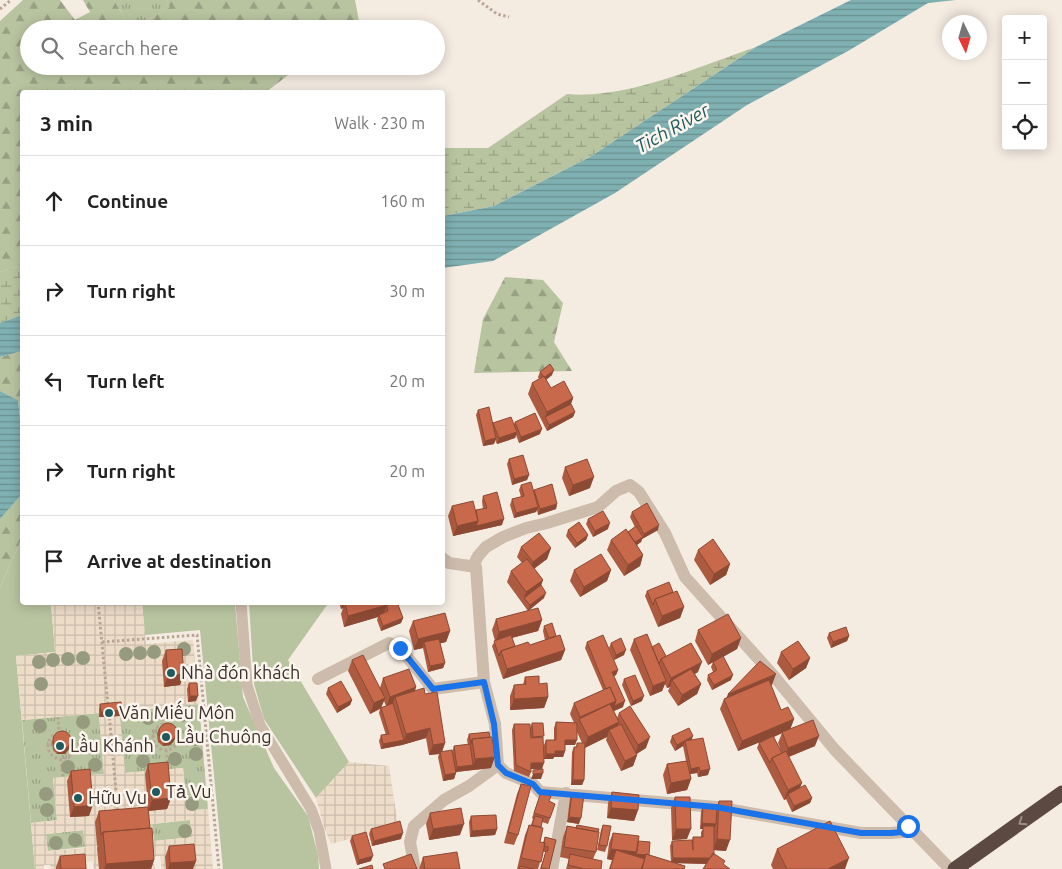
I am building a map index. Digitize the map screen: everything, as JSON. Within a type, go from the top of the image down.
[{"type":"highway","points":[[955,869],[1062,793]]},
{"type":"street","points":[[913,831],[861,833],[716,807],[540,792],[533,784],[506,773],[498,765],[494,724],[484,682],[476,566],[473,566],[478,556],[486,547],[526,528],[598,507],[616,491],[630,485],[639,492],[665,532],[685,577],[773,675],[835,750],[913,831],[938,854],[950,869]]},
{"type":"street","points":[[445,560],[449,563],[476,566]]},
{"type":"street","points":[[318,679],[389,644],[400,648],[433,689],[484,682]]},
{"type":"street","points":[[415,869],[410,842],[414,826],[444,800],[469,786],[498,765]]},
{"type":"street","points":[[552,869],[566,793]]},
{"type":"lane","points":[[241,605],[247,685],[260,725],[311,809],[319,831],[326,869]]},
{"type":"path","points":[[0,9],[11,0]]},
{"type":"path","points":[[478,0],[497,14],[509,17]]},
{"type":"path","points":[[98,605],[119,820]]},
{"type":"path","points":[[102,642],[197,635],[219,869]]},
{"type":"path","points":[[162,708],[164,725]]},
{"type":"path","points":[[58,717],[59,733]]},
{"type":"path","points":[[170,724],[178,731],[179,742],[172,750],[161,751],[153,744],[153,739],[153,733],[159,725],[170,724]]},
{"type":"path","points":[[59,733],[65,733],[73,739],[74,750],[68,758],[56,759],[48,752],[47,741],[53,734],[59,733]]},
{"type":"path","points":[[73,745],[153,739]]},
{"type":"path","points":[[166,750],[168,769]]},
{"type":"path","points":[[61,759],[63,778]]},
{"type":"green space","points":[[23,0],[60,0],[75,20],[20,20],[20,75],[288,75],[269,90],[20,90],[20,266],[0,272],[0,21]]},
{"type":"green space","points":[[83,0],[114,0],[126,20],[75,20],[90,12]]},
{"type":"green space","points":[[114,0],[166,0],[171,7],[147,20],[126,20]]},
{"type":"green space","points":[[166,0],[355,0],[359,20],[148,20],[170,7]]},
{"type":"green space","points":[[756,47],[590,157],[494,206],[445,216],[445,148],[488,148],[567,94],[613,92],[638,87],[687,72]]},
{"type":"green space","points":[[20,266],[20,316],[0,323],[0,272]]},
{"type":"green space","points":[[505,277],[543,280],[563,303],[554,342],[572,371],[474,373],[483,319]]},
{"type":"green space","points":[[20,352],[20,418],[18,400],[0,391],[0,357]]},
{"type":"green space","points":[[20,496],[20,542],[0,587],[0,519]]},
{"type":"green space","points":[[20,542],[20,605],[51,605],[55,652],[16,656],[35,869],[0,869],[0,587]]},
{"type":"green space","points":[[142,605],[235,605],[243,697],[274,768],[308,816],[318,855],[319,869],[223,869],[200,630],[145,635]]},
{"type":"green space","points":[[249,605],[327,605],[288,660],[349,762],[316,798],[264,719],[254,684]]},
{"type":"green space","points":[[199,704],[208,809],[187,811],[183,768],[125,773],[119,712]]},
{"type":"green space","points":[[99,713],[104,774],[53,778],[57,820],[31,823],[22,720]]},
{"type":"green space","points":[[190,820],[192,837],[154,841],[152,824]]},
{"type":"green space","points":[[84,830],[85,847],[47,851],[46,834]]},
{"type":"shaded area","points":[[51,605],[142,605],[146,644],[193,640],[199,704],[119,712],[99,709],[99,713],[22,720],[16,656],[55,652]]},
{"type":"shaded area","points":[[120,716],[125,773],[183,768],[187,810],[208,809],[213,869],[192,869],[165,857],[166,869],[162,869],[160,856],[153,857],[155,869],[94,869],[93,861],[86,862],[87,869],[51,869],[50,865],[44,865],[44,869],[35,869],[31,823],[57,820],[53,778],[104,774],[99,717]],"holes":[[[190,820],[192,837],[154,841],[152,824]],[[83,830],[85,848],[48,851],[46,834]]]},
{"type":"shaded area","points":[[349,762],[389,766],[398,826],[331,844],[316,798]]},
{"type":"water","name":"Tich River","points":[[851,0],[956,0],[928,3],[848,51],[747,105],[615,193],[493,261],[445,268],[445,216],[494,206],[590,157],[756,47]]},
{"type":"water","points":[[20,316],[20,352],[0,357],[0,323]]},
{"type":"water","points":[[0,391],[18,400],[20,418],[20,496],[0,519]]},
{"type":"building","points":[[550,364],[554,370],[544,377],[540,372]]},
{"type":"building","points":[[544,376],[551,388],[564,381],[573,398],[547,412],[532,383]]},
{"type":"building","points":[[571,404],[575,412],[549,425],[545,417]]},
{"type":"building","points":[[489,407],[496,438],[485,441],[478,410]]},
{"type":"building","points":[[535,413],[542,429],[521,437],[515,422]]},
{"type":"building","points":[[511,417],[517,432],[499,438],[493,423]]},
{"type":"building","points":[[523,455],[529,475],[514,479],[509,459]]},
{"type":"building","points":[[587,459],[594,477],[573,485],[565,467]]},
{"type":"building","points":[[531,482],[538,507],[516,513],[512,499],[524,496],[521,485]]},
{"type":"building","points":[[552,484],[557,504],[540,509],[534,490]]},
{"type":"building","points":[[497,492],[504,519],[476,526],[478,521],[476,510],[487,508],[483,496]]},
{"type":"building","points":[[473,501],[478,521],[457,526],[452,506]]},
{"type":"building","points":[[647,503],[659,525],[644,534],[632,512]]},
{"type":"building","points":[[603,511],[610,523],[595,531],[588,519]]},
{"type":"building","points":[[579,522],[588,535],[577,543],[568,530]]},
{"type":"building","points":[[636,526],[643,537],[635,542],[628,532]]},
{"type":"building","points":[[626,529],[643,555],[628,565],[611,540]]},
{"type":"building","points":[[539,533],[551,548],[533,562],[521,547]]},
{"type":"building","points":[[713,539],[730,564],[714,574],[698,550]]},
{"type":"building","points":[[601,554],[611,570],[584,587],[574,570]]},
{"type":"building","points":[[527,559],[543,580],[526,592],[511,571]]},
{"type":"building","points":[[669,582],[673,592],[655,599],[653,605],[647,591]]},
{"type":"building","points":[[541,585],[546,593],[530,605],[524,598]]},
{"type":"building","points":[[677,591],[684,607],[662,616],[655,599]]},
{"type":"building","points":[[345,605],[387,605],[348,616]]},
{"type":"building","points":[[387,605],[398,605],[403,618],[383,626],[379,615],[388,611]]},
{"type":"building","points":[[538,608],[542,620],[499,632],[496,619]]},
{"type":"building","points":[[445,613],[450,631],[418,639],[413,621]]},
{"type":"building","points":[[728,614],[741,638],[712,654],[698,630]]},
{"type":"building","points":[[552,623],[556,636],[549,638],[544,626]]},
{"type":"building","points":[[846,627],[849,636],[833,642],[829,633]]},
{"type":"building","points":[[647,634],[666,681],[653,686],[634,639]]},
{"type":"building","points":[[511,635],[515,646],[501,651],[499,656],[494,641]]},
{"type":"building","points":[[560,635],[565,650],[507,669],[501,651],[528,642],[530,645]]},
{"type":"building","points":[[603,635],[618,670],[612,672],[625,701],[614,706],[616,701],[610,687],[606,689],[587,642]]},
{"type":"building","points":[[621,638],[626,650],[616,655],[611,643]]},
{"type":"building","points":[[439,639],[445,663],[430,666],[424,642]]},
{"type":"building","points":[[798,641],[810,658],[793,669],[781,652]]},
{"type":"building","points":[[659,643],[666,656],[661,659],[659,664],[652,647]]},
{"type":"building","points":[[691,643],[702,662],[671,678],[661,659]]},
{"type":"building","points":[[182,649],[184,674],[168,676],[166,650]]},
{"type":"building","points":[[363,655],[385,698],[374,703],[352,660]]},
{"type":"building","points":[[723,656],[733,675],[714,685],[708,675],[717,670],[713,662]]},
{"type":"building","points":[[760,661],[776,674],[728,694]]},
{"type":"building","points":[[409,669],[416,687],[390,697],[383,678]]},
{"type":"building","points":[[691,669],[701,684],[682,695],[672,680]]},
{"type":"building","points":[[635,675],[644,696],[633,701],[624,679]]},
{"type":"building","points":[[539,676],[539,684],[547,683],[548,697],[514,699],[514,685],[526,684],[525,677]]},
{"type":"building","points":[[769,680],[781,710],[788,707],[794,719],[742,741],[724,699]]},
{"type":"building","points":[[341,681],[352,700],[338,707],[328,688]]},
{"type":"building","points":[[189,683],[197,683],[198,696],[190,696]]},
{"type":"building","points":[[610,687],[616,701],[580,717],[574,703]]},
{"type":"building","points":[[424,688],[425,694],[437,692],[445,743],[433,745],[430,728],[406,734],[395,697]]},
{"type":"building","points":[[121,702],[122,710],[101,712],[100,704]]},
{"type":"building","points":[[393,703],[404,740],[383,744],[381,735],[389,734],[381,708]]},
{"type":"building","points":[[610,704],[619,722],[588,737],[579,719]]},
{"type":"building","points":[[630,706],[650,737],[638,745],[619,713]]},
{"type":"building","points":[[813,720],[819,736],[788,748],[782,732]]},
{"type":"building","points":[[556,722],[577,723],[577,740],[565,740],[565,751],[555,751],[555,754],[546,754],[546,740],[556,740]]},
{"type":"building","points":[[168,723],[174,726],[177,732],[174,738],[168,741],[162,738],[159,732],[162,726]]},
{"type":"building","points":[[532,723],[543,723],[544,736],[533,737]]},
{"type":"building","points":[[514,724],[530,724],[531,738],[543,737],[544,763],[531,763],[531,772],[516,765]]},
{"type":"building","points":[[621,724],[637,755],[625,761],[609,730]]},
{"type":"building","points":[[689,728],[693,736],[677,745],[672,736]]},
{"type":"building","points":[[62,731],[68,734],[71,740],[68,746],[62,749],[56,746],[53,740],[56,734]]},
{"type":"building","points":[[489,732],[490,737],[472,739],[471,744],[469,734]]},
{"type":"building","points":[[773,736],[782,753],[772,758],[770,763],[759,743]]},
{"type":"building","points":[[492,737],[495,757],[475,759],[472,739]]},
{"type":"building","points":[[703,738],[710,769],[700,771],[699,767],[691,769],[685,741]]},
{"type":"building","points":[[577,743],[585,743],[584,780],[573,780],[574,747],[577,747]]},
{"type":"building","points":[[470,744],[473,765],[457,767],[454,746]]},
{"type":"building","points":[[452,750],[456,773],[445,775],[440,752]]},
{"type":"building","points":[[786,751],[802,783],[788,790],[772,758]]},
{"type":"building","points":[[687,761],[691,779],[671,783],[667,764]]},
{"type":"building","points":[[168,762],[171,798],[152,800],[148,764]]},
{"type":"building","points":[[90,769],[93,805],[74,807],[71,771]]},
{"type":"building","points":[[543,769],[543,773],[533,774],[533,770]]},
{"type":"building","points":[[521,784],[531,786],[518,835],[508,832]]},
{"type":"building","points":[[805,785],[812,798],[794,806],[788,794]]},
{"type":"building","points":[[541,792],[551,796],[549,801],[555,804],[550,818],[534,813]]},
{"type":"building","points":[[612,792],[639,795],[638,810],[611,808]]},
{"type":"building","points":[[572,793],[584,794],[581,818],[569,817]]},
{"type":"building","points":[[675,797],[690,797],[691,829],[676,829]]},
{"type":"building","points":[[719,801],[732,801],[730,840],[717,839]]},
{"type":"building","points":[[703,806],[717,806],[716,824],[702,823]]},
{"type":"building","points":[[148,807],[150,828],[103,832],[101,835],[99,811]]},
{"type":"building","points":[[461,808],[464,824],[433,829],[430,813]]},
{"type":"building","points":[[496,815],[497,829],[472,831],[471,816]]},
{"type":"building","points":[[535,816],[543,818],[541,827],[532,825]]},
{"type":"building","points":[[400,821],[403,833],[374,841],[371,829]]},
{"type":"building","points":[[830,821],[849,858],[828,869],[787,869],[777,849]]},
{"type":"building","points":[[529,825],[543,828],[540,842],[545,843],[541,862],[521,858]]},
{"type":"building","points":[[577,825],[599,829],[598,832],[576,828]]},
{"type":"building","points":[[603,825],[611,826],[607,846],[599,845]]},
{"type":"building","points":[[567,826],[599,832],[596,852],[564,847]]},
{"type":"building","points":[[703,826],[714,826],[714,854],[710,858],[673,858],[672,841],[692,840],[693,850],[693,837],[703,837]]},
{"type":"building","points":[[152,828],[154,860],[106,864],[103,832]]},
{"type":"building","points":[[366,832],[373,856],[359,860],[352,836]]},
{"type":"building","points":[[613,833],[639,836],[637,852],[611,849]]},
{"type":"building","points":[[545,837],[556,840],[549,869],[541,868],[546,851],[548,851],[548,847],[544,846]]},
{"type":"building","points":[[638,841],[650,842],[649,855],[636,854]]},
{"type":"building","points":[[194,844],[196,861],[170,863],[169,846]]},
{"type":"building","points":[[616,850],[645,859],[641,869],[610,869]]},
{"type":"building","points":[[457,852],[460,869],[425,869],[423,857]]},
{"type":"building","points":[[713,853],[725,861],[723,864],[730,869],[703,869]]},
{"type":"building","points":[[85,854],[86,869],[61,869],[60,856]]},
{"type":"building","points":[[411,854],[417,869],[385,869],[383,864]]},
{"type":"building","points":[[570,854],[602,861],[601,869],[585,869],[568,865]]},
{"type":"building","points":[[646,854],[685,866],[684,869],[642,869]]},
{"type":"building","points":[[372,865],[373,869],[359,869]]},
{"type":"building","points":[[520,866],[534,869],[519,869]]},
{"type":"place","name":"Nhà đón khách","points":[[171,673]]},
{"type":"place","name":"Văn Miếu Môn","points":[[109,713]]},
{"type":"place","name":"Lầu Chuông","points":[[166,737]]},
{"type":"place","name":"Lầu Khánh","points":[[60,746]]},
{"type":"place","name":"Tả Vu","points":[[156,792]]},
{"type":"place","name":"Hữu Vu","points":[[78,798]]},
{"type":"route","points":[[400,648],[433,689],[484,682],[494,724],[498,765],[506,773],[533,784],[540,792],[716,807],[861,833],[913,831],[908,826]]}]
